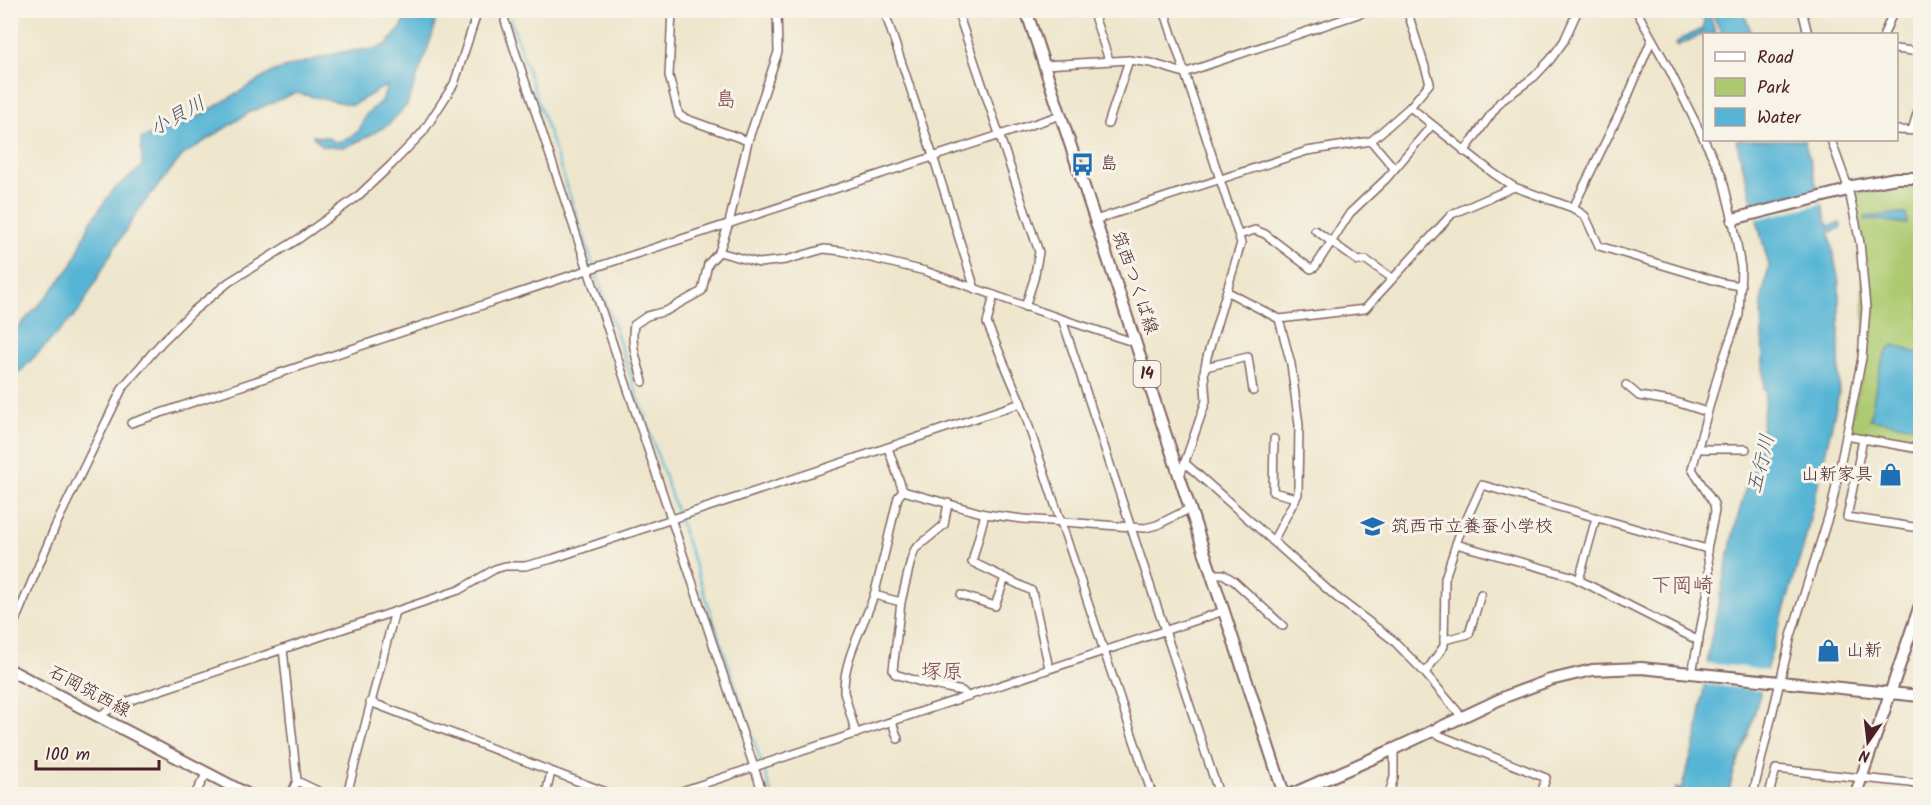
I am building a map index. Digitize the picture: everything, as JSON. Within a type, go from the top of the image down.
[{"type":"main road","name":"筑西つくば線","points":[[1026,10],[1284,795]]},
{"type":"main road","points":[[1735,219],[1846,189],[1896,178],[1920,178]]},
{"type":"main road","points":[[1856,795],[1920,605]]},
{"type":"main road","points":[[1292,795],[1507,696],[1568,674],[1616,668],[1695,673],[1920,696]]},
{"type":"main road","name":"石岡筑西線","points":[[10,670],[247,795]]},
{"type":"street","points":[[10,633],[55,528],[123,387],[161,343],[192,312],[229,282],[300,238],[357,197],[392,165],[423,132],[454,84],[478,10]]},
{"type":"street","points":[[672,10],[669,76],[679,115],[748,141]]},
{"type":"street","points":[[643,382],[632,336],[634,325],[647,316],[666,311],[702,291],[708,264],[719,252],[729,223],[748,141],[778,52],[777,10]]},
{"type":"street","points":[[884,10],[975,289]]},
{"type":"street","points":[[957,10],[1039,252],[1034,279],[1025,307]]},
{"type":"street","points":[[1092,10],[1109,60]]},
{"type":"street","points":[[1164,10],[1241,243],[1205,366],[1206,401],[1180,476]]},
{"type":"street","points":[[1045,65],[1129,60],[1151,63],[1184,73],[1370,10]]},
{"type":"street","points":[[1095,220],[1307,151],[1371,141],[1410,107],[1430,83],[1407,10]]},
{"type":"street","points":[[1464,152],[1500,102],[1534,77],[1550,60],[1564,41],[1578,10]]},
{"type":"street","points":[[1636,10],[1703,138]]},
{"type":"street","points":[[1802,10],[1808,33]]},
{"type":"street","points":[[1884,33],[1894,10]]},
{"type":"street","points":[[505,21],[592,269],[759,765],[763,795]]},
{"type":"street","points":[[1573,208],[1628,96],[1651,41]]},
{"type":"street","points":[[1898,49],[1920,52]]},
{"type":"street","points":[[1108,124],[1129,60]]},
{"type":"street","points":[[1912,130],[1920,104]]},
{"type":"street","points":[[1410,107],[1493,174],[1515,187],[1573,208],[1585,216],[1599,246],[1723,283],[1741,286]]},
{"type":"street","points":[[130,423],[729,223],[1061,116]]},
{"type":"street","points":[[1239,235],[1255,230],[1264,234],[1311,269],[1315,267],[1350,213],[1386,179],[1432,125]]},
{"type":"street","points":[[1898,130],[1920,131]]},
{"type":"street","points":[[1371,141],[1394,168]]},
{"type":"street","points":[[1695,673],[1710,580],[1707,549],[1715,511],[1714,504],[1692,469],[1719,371],[1739,315],[1741,286],[1735,219],[1722,176],[1705,141]]},
{"type":"street","points":[[1753,795],[1777,681],[1832,505],[1862,358],[1866,308],[1860,243],[1831,141]]},
{"type":"street","points":[[1228,292],[1279,319],[1365,309],[1452,214],[1515,187]]},
{"type":"street","points":[[1315,230],[1358,261],[1366,260],[1392,278]]},
{"type":"street","points":[[719,252],[759,263],[786,260],[824,249],[842,251],[924,271],[1062,320],[1136,343]]},
{"type":"street","points":[[994,295],[987,323],[1021,403],[1152,795]]},
{"type":"street","points":[[1273,541],[1298,494],[1299,425],[1291,364],[1279,319]]},
{"type":"street","points":[[1062,320],[1219,795]]},
{"type":"street","points":[[1205,366],[1248,357],[1253,391]]},
{"type":"street","points":[[1626,385],[1639,396],[1676,402],[1707,412]]},
{"type":"street","points":[[99,717],[112,708],[134,699],[459,590],[495,569],[536,564],[1021,403]]},
{"type":"street","points":[[1846,436],[1920,449]]},
{"type":"street","points":[[1274,439],[1273,492],[1296,498]]},
{"type":"street","points":[[1863,439],[1847,517],[1920,528]]},
{"type":"street","points":[[888,448],[903,491]]},
{"type":"street","points":[[1698,449],[1746,449]]},
{"type":"street","points":[[1185,463],[1336,597],[1393,640],[1425,673],[1462,718]]},
{"type":"street","points":[[1425,673],[1444,646],[1445,578],[1456,544],[1482,485],[1707,549]]},
{"type":"street","points":[[903,491],[985,514],[1145,528],[1157,525],[1191,508]]},
{"type":"street","points":[[856,734],[844,692],[848,664],[874,595],[898,497],[903,491]]},
{"type":"street","points":[[948,503],[944,525],[915,549],[911,560],[901,602],[892,665],[895,674],[962,691],[968,696]]},
{"type":"street","points":[[985,514],[972,562],[1032,591],[1049,668]]},
{"type":"street","points":[[1579,580],[1596,518]]},
{"type":"street","points":[[1456,544],[1571,576],[1699,641]]},
{"type":"street","points":[[1212,574],[1223,573],[1234,580],[1283,626]]},
{"type":"street","points":[[961,596],[995,606],[1005,578]]},
{"type":"street","points":[[1444,640],[1469,634],[1481,594]]},
{"type":"street","points":[[874,595],[901,602]]},
{"type":"street","points":[[346,795],[394,611]]},
{"type":"street","points":[[673,795],[1224,611]]},
{"type":"street","points":[[283,649],[297,781],[291,795]]},
{"type":"street","points":[[370,702],[611,795]]},
{"type":"street","points":[[892,722],[898,739]]},
{"type":"street","points":[[1431,732],[1546,778],[1541,795]]},
{"type":"street","points":[[1389,795],[1394,777],[1394,749]]},
{"type":"street","points":[[1769,795],[1776,769],[1919,784],[1916,795]]},
{"type":"street","points":[[546,795],[551,772]]},
{"type":"street","points":[[195,795],[207,773]]},
{"type":"street","points":[[297,781],[324,795]]},
{"type":"green space","points":[[1911,187],[1920,188],[1920,446],[1851,434],[1849,429],[1865,359],[1862,239],[1854,200],[1856,194]]},
{"type":"water","points":[[407,11],[437,11],[433,33],[407,105],[388,125],[345,147],[322,146],[313,136],[326,137],[335,142],[345,140],[359,131],[365,116],[383,99],[387,85],[353,105],[295,93],[250,112],[183,155],[142,205],[79,311],[11,381],[11,335],[72,265],[90,223],[113,190],[142,167],[141,139],[198,117],[274,71],[341,52],[375,49],[386,45],[402,27]]},
{"type":"water","points":[[1701,11],[1708,11],[1716,33],[1703,33],[1677,46],[1676,44],[1681,39],[1703,29]]},
{"type":"water","points":[[1711,11],[1743,11],[1752,33],[1722,33]]},
{"type":"water","name":"五行川","points":[[1736,141],[1804,141],[1828,226],[1840,223],[1842,228],[1829,232],[1839,283],[1839,394],[1804,544],[1749,733],[1728,794],[1680,794],[1675,790],[1676,788],[1681,790],[1697,736],[1710,644],[1733,535],[1761,432],[1766,390],[1764,389],[1761,302],[1769,266]]},
{"type":"water","points":[[1906,214],[1907,224],[1865,220],[1865,217]]},
{"type":"water","points":[[1894,345],[1920,354],[1920,409],[1914,427],[1870,419],[1880,367],[1889,349]]},
{"type":"pier","points":[[1821,189],[1825,203],[1754,220],[1751,207]]},
{"type":"pier","points":[[1705,663],[1769,671],[1763,691],[1702,684]]},
{"type":"waterway","points":[[510,10],[512,24],[772,794]]},
{"type":"place","name":"島","points":[[1082,164]]},
{"type":"place","name":"山新家具","points":[[1891,475]]},
{"type":"place","name":"筑西市立養蚕小学校","points":[[1373,527]]},
{"type":"place","name":"山新","points":[[1828,651]]},
{"type":"district","name":"島","points":[[726,100]]},
{"type":"district","name":"下岡崎","points":[[1682,586]]},
{"type":"district","name":"塚原","points":[[942,672]]},
{"type":"water label","name":"小貝川","points":[[178,117]]}]
